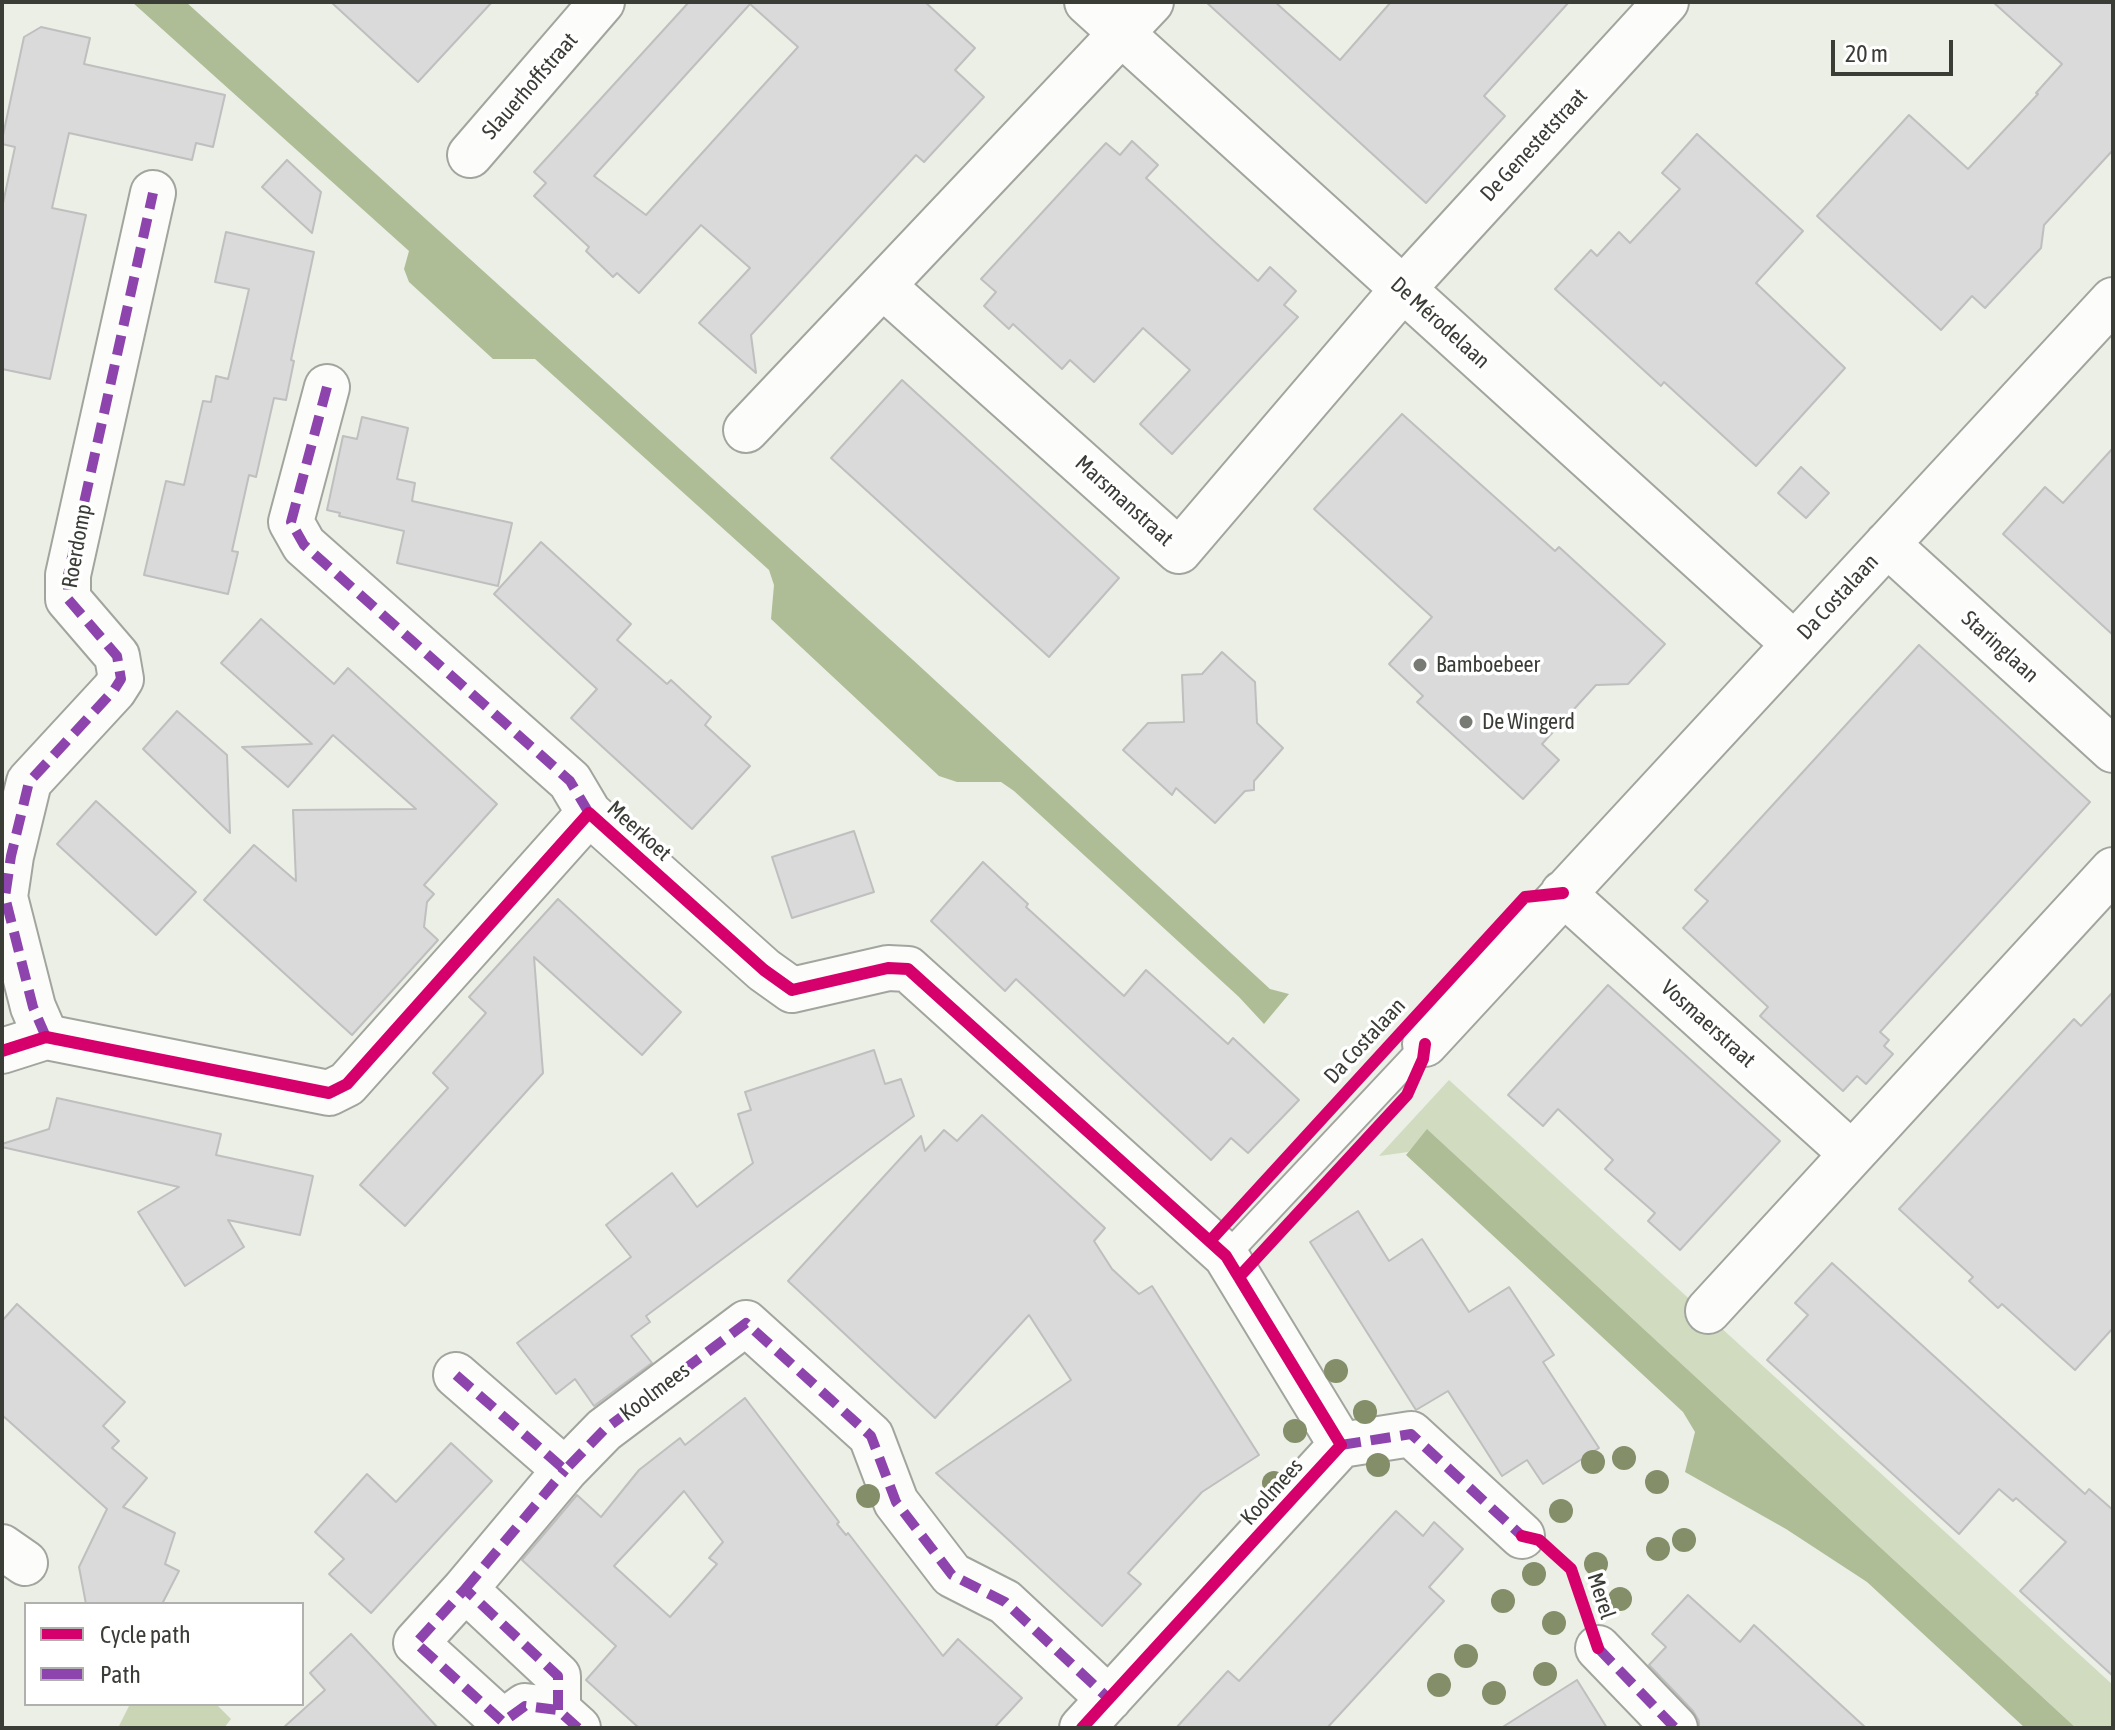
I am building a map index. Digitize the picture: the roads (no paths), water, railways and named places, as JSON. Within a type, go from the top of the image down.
[{"type":"street","name":"De Mérodelaan","points":[[1087,2],[1794,644]]},
{"type":"street","points":[[746,430],[1151,2]]},
{"type":"street","name":"De Genestetstraat","points":[[1403,289],[1666,2]]},
{"type":"street","name":"Slauerhoffstraat","points":[[470,155],[589,7]]},
{"type":"street","name":"Roerdomp","points":[[46,1037],[33,1007],[5,897],[11,856],[29,782],[121,679],[117,656],[68,599],[68,575],[153,193]]},
{"type":"street","name":"Marsmanstraat","points":[[883,286],[1179,551],[1403,289]]},
{"type":"street","name":"Da Costalaan","points":[[1425,1044],[2113,300]]},
{"type":"street","name":"Meerkoet","points":[[327,387],[291,522],[304,545],[570,781],[589,813],[764,970],[792,990],[888,968],[908,969],[1226,1256]]},
{"type":"street","name":"Staringlaan","points":[[1887,544],[2113,750]]},
{"type":"street","name":"Meerkoet","points":[[2,1051],[46,1037],[329,1093],[347,1084],[589,813]]},
{"type":"street","points":[[1708,1311],[2113,870]]},
{"type":"street","name":"Vosmaerstraat","points":[[1563,893],[1852,1154]]},
{"type":"street","points":[[1226,1256],[1341,1445],[1411,1434],[1522,1536]]},
{"type":"street","name":"Koolmees","points":[[465,1589],[558,1676],[568,1719],[525,1706],[503,1722],[416,1643],[565,1470],[604,1430],[746,1323],[871,1436],[896,1502],[952,1575],[1005,1602],[1096,1714],[1341,1445]]},
{"type":"street","points":[[456,1375],[565,1470]]},
{"type":"street","name":"Merel","points":[[1598,1648],[1675,1728]]},
{"type":"lane","name":"Da Costalaan","points":[[1226,1256],[1425,1044]]},
{"type":"place","name":"Bamboebeer","points":[[1420,665]]},
{"type":"place","name":"De Wingerd","points":[[1466,722]]}]
